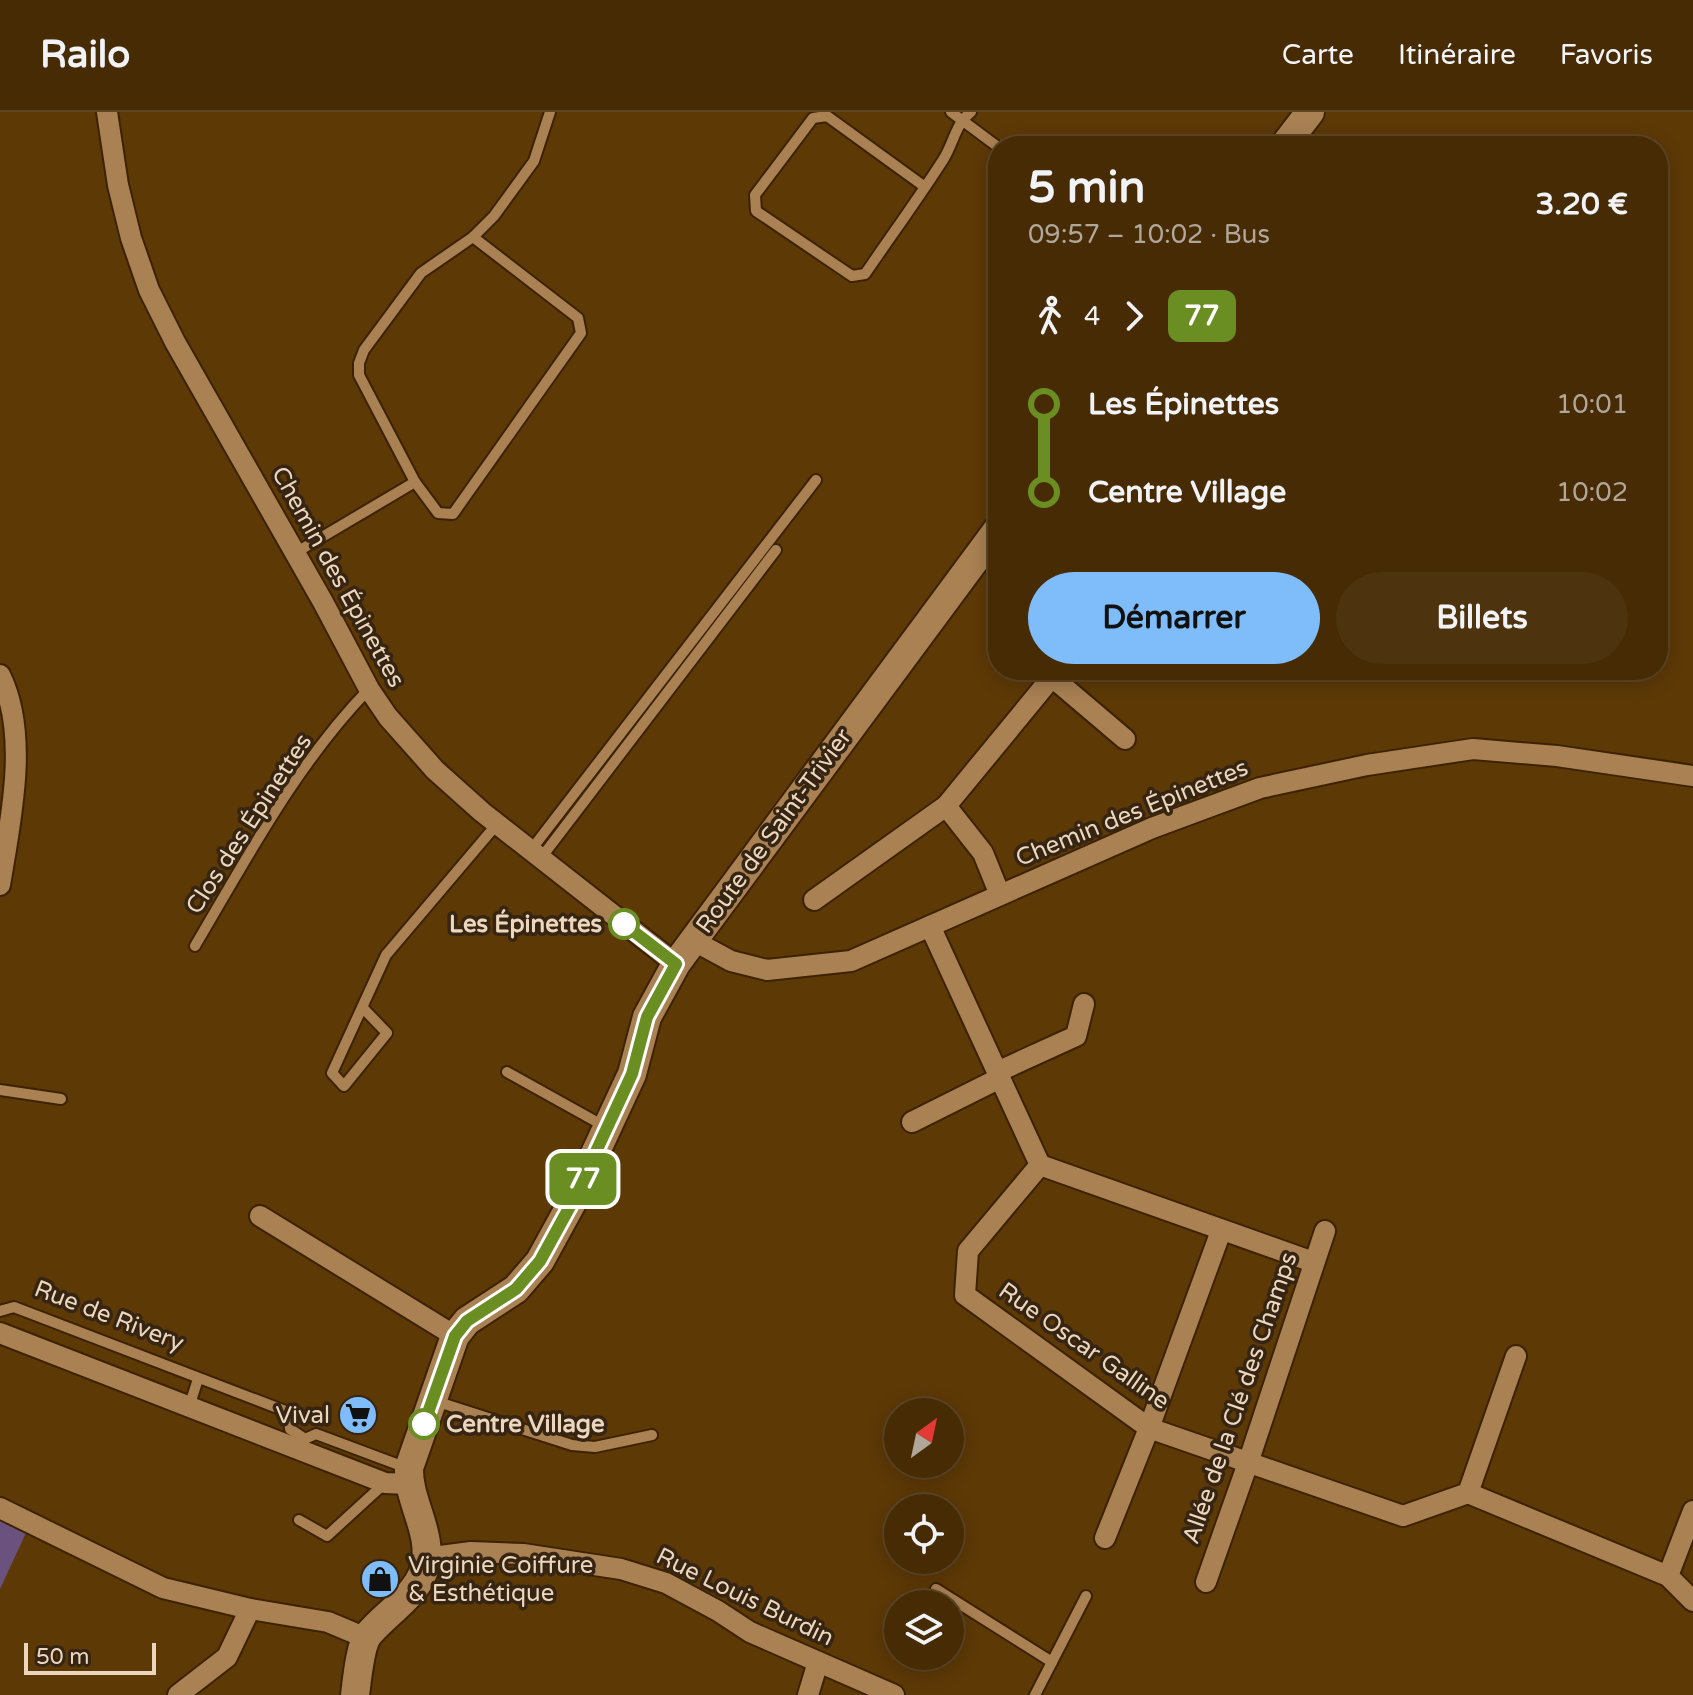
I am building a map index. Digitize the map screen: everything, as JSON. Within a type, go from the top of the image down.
[{"type":"main road","points":[[1292,136],[1310,112]]},
{"type":"main road","name":"Route de Saint-Trivier","points":[[401,1478],[455,1336],[467,1321],[516,1289],[540,1261],[574,1199],[632,1074],[647,1017],[676,964],[988,543]]},
{"type":"main road","points":[[355,1695],[366,1638],[400,1604],[423,1572],[428,1545],[401,1478]]},
{"type":"street","name":"Chemin des Épinettes","points":[[107,112],[118,185],[131,238],[149,290],[369,689],[388,717],[435,770],[497,824],[676,964]]},
{"type":"street","points":[[0,675],[13,726],[16,788],[0,885]]},
{"type":"street","points":[[814,900],[946,806],[1044,680]]},
{"type":"street","points":[[1057,680],[1125,739]]},
{"type":"street","name":"Chemin des Épinettes","points":[[694,941],[731,961],[767,970],[851,961],[1152,828],[1248,792],[1367,765],[1473,749],[1557,756],[1693,776]]},
{"type":"street","points":[[946,806],[983,853],[1000,895]]},
{"type":"street","points":[[930,926],[1040,1165],[1313,1262]]},
{"type":"street","points":[[912,1122],[1076,1036],[1084,1004]]},
{"type":"street","name":"Rue Oscar Galline","points":[[1040,1165],[968,1251],[965,1295],[1149,1428],[1403,1516],[1468,1493]]},
{"type":"street","points":[[260,1216],[455,1336]]},
{"type":"street","points":[[1105,1538],[1221,1231]]},
{"type":"street","name":"Allée de la Clé des Champs","points":[[1206,1582],[1325,1231]]},
{"type":"street","points":[[0,1333],[188,1408],[401,1478]]},
{"type":"street","points":[[1516,1356],[1468,1493],[1668,1576],[1693,1601]]},
{"type":"street","points":[[0,1508],[163,1588],[250,1609],[328,1622],[366,1638]]},
{"type":"street","points":[[1668,1576],[1693,1511]]},
{"type":"street","name":"Rue Louis Burdin","points":[[425,1558],[471,1552],[523,1554],[621,1569],[666,1583],[750,1632],[894,1695]]},
{"type":"street","points":[[178,1695],[227,1657],[250,1609]]},
{"type":"street","points":[[808,1695],[818,1662]]},
{"type":"lane","points":[[473,237],[578,318],[581,333],[453,514],[438,513],[415,482],[359,375],[359,363],[364,350],[421,273],[473,237],[494,216],[534,161],[550,112]]},
{"type":"lane","points":[[951,112],[988,140]]},
{"type":"lane","points":[[925,187],[827,116],[813,118],[755,195],[756,211],[852,276],[865,274],[925,187],[946,155],[961,120],[971,112]]},
{"type":"lane","points":[[536,854],[816,480]]},
{"type":"lane","points":[[295,553],[415,482]]},
{"type":"lane","points":[[536,854],[776,550]]},
{"type":"lane","name":"Clos des Épinettes","points":[[195,946],[275,811],[340,721],[369,689]]},
{"type":"lane","points":[[362,1007],[387,1033],[344,1086],[332,1073],[362,1007],[386,955],[497,824]]},
{"type":"lane","points":[[507,1072],[606,1127]]},
{"type":"lane","points":[[0,1090],[61,1099]]},
{"type":"lane","name":"Rue de Rivery","points":[[0,1311],[14,1307],[37,1321],[132,1358],[288,1412],[290,1429],[303,1445]]},
{"type":"lane","name":"Rue de Rivery","points":[[188,1408],[198,1379]]},
{"type":"lane","points":[[433,1400],[572,1445],[595,1447],[652,1435]]},
{"type":"lane","points":[[299,1520],[327,1536],[401,1478],[316,1434],[303,1445]]},
{"type":"lane","points":[[936,1589],[1052,1662]]},
{"type":"lane","points":[[1035,1695],[1086,1596]]},
{"type":"shaded area","points":[[0,1520],[26,1533],[0,1589]]},
{"type":"bus line","name":"77","points":[[424,1424],[455,1336],[467,1321],[516,1289],[540,1261],[574,1199],[632,1074],[647,1017],[676,964],[624,924]]},
{"type":"place","name":"Les Épinettes","points":[[624,924]]},
{"type":"place","name":"Vival","points":[[358,1415]]},
{"type":"place","name":"Centre Village","points":[[424,1424]]},
{"type":"place","name":"Virginie Coiffure & Esthétique","points":[[380,1579]]}]
